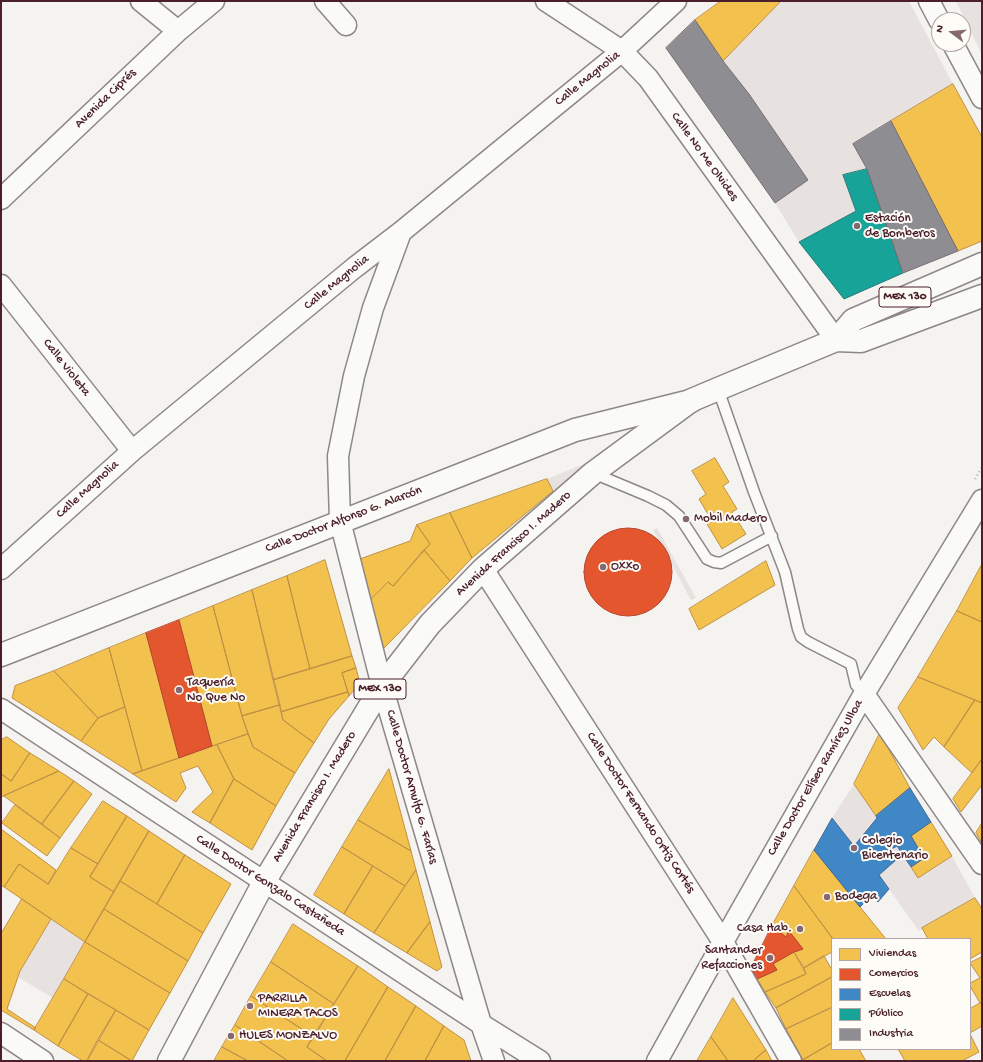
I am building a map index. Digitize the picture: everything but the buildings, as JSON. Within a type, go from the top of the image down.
[{"type":"main road","name":"Avenida Francisco I. Madero","points":[[169,1061],[264,882],[382,686],[430,624],[483,569],[593,473],[692,400],[836,340],[853,320],[982,264]]},
{"type":"main road","name":"Avenida Francisco I. Madero","points":[[836,340],[861,342],[982,296]]},
{"type":"main road","name":"Calle Doctor Alfonso G. Alarcón","points":[[1,655],[575,430],[692,400]]},
{"type":"street","points":[[141,1],[178,31]]},
{"type":"street","name":"Avenida Ciprés","points":[[1,199],[178,31],[214,1]]},
{"type":"street","points":[[325,1],[346,25]]},
{"type":"street","name":"Calle No Me Olvides","points":[[546,1],[622,52],[648,78],[836,340]]},
{"type":"street","name":"Calle Magnolia","points":[[1,569],[132,451],[354,268],[401,232],[622,52],[676,1]]},
{"type":"street","points":[[929,1],[935,12]]},
{"type":"street","points":[[957,52],[982,98]]},
{"type":"street","name":"Calle Doctor Arnulfo G. Farías","points":[[401,232],[373,308],[354,376],[338,456],[340,521],[382,686],[481,1024],[494,1061]]},
{"type":"street","name":"Calle Violeta","points":[[1,285],[132,451]]},
{"type":"street","name":"Calle Doctor Elíseo Ramírez Ulloa","points":[[657,1061],[864,694],[982,500]]},
{"type":"street","name":"Calle Doctor Fernando Ortiz Cortés","points":[[483,569],[723,942],[791,1061]]},
{"type":"street","points":[[864,694],[982,864]]},
{"type":"street","name":"Calle Doctor Gonzalo Castañeda","points":[[1,709],[481,1024],[540,1061]]},
{"type":"street","points":[[1,1033],[43,1061]]},
{"type":"lane","points":[[718,389],[754,492],[785,572],[801,637],[852,664],[856,685],[864,694]]},
{"type":"lane","points":[[593,473],[666,505],[679,516],[707,559],[714,562],[721,563],[772,536]]},
{"type":"shaded area","points":[[781,1],[909,1],[931,42],[931,52],[936,52],[953,84],[853,144],[806,60],[749,94],[723,61]]},
{"type":"shaded area","points":[[956,1],[982,1],[982,55],[971,32],[971,12],[961,12]]},
{"type":"shaded area","points":[[806,60],[867,169],[843,175],[856,211],[799,242],[775,203],[808,180],[749,94]]},
{"type":"shaded area","points":[[606,456],[553,491],[547,479]]},
{"type":"shaded area","points":[[657,528],[696,598],[691,600],[653,530]]},
{"type":"shaded area","points":[[854,784],[877,818],[854,846],[832,818]]},
{"type":"shaded area","points":[[897,846],[918,878],[952,856],[975,898],[919,931],[879,875],[896,860],[890,850]]},
{"type":"shaded area","points":[[51,919],[85,942],[53,998],[18,977],[20,971]]},
{"type":"place","name":"Estación de Bomberos","points":[[857,226]]},
{"type":"place","name":"Mobil Madero","points":[[686,519]]},
{"type":"place","name":"Oxxo","points":[[603,567]]},
{"type":"place","name":"Taquería No Que No","points":[[179,690]]},
{"type":"place","name":"Colegio Bicentenario","points":[[854,848]]},
{"type":"place","name":"Bodega","points":[[827,897]]},
{"type":"place","name":"Casa Hab.","points":[[800,929]]},
{"type":"place","name":"Santander Refacciones","points":[[770,958]]},
{"type":"place","name":"PARRILLA MINERA TACOS","points":[[250,1006]]},
{"type":"place","name":"HULES MONZALVO","points":[[231,1036]]}]
